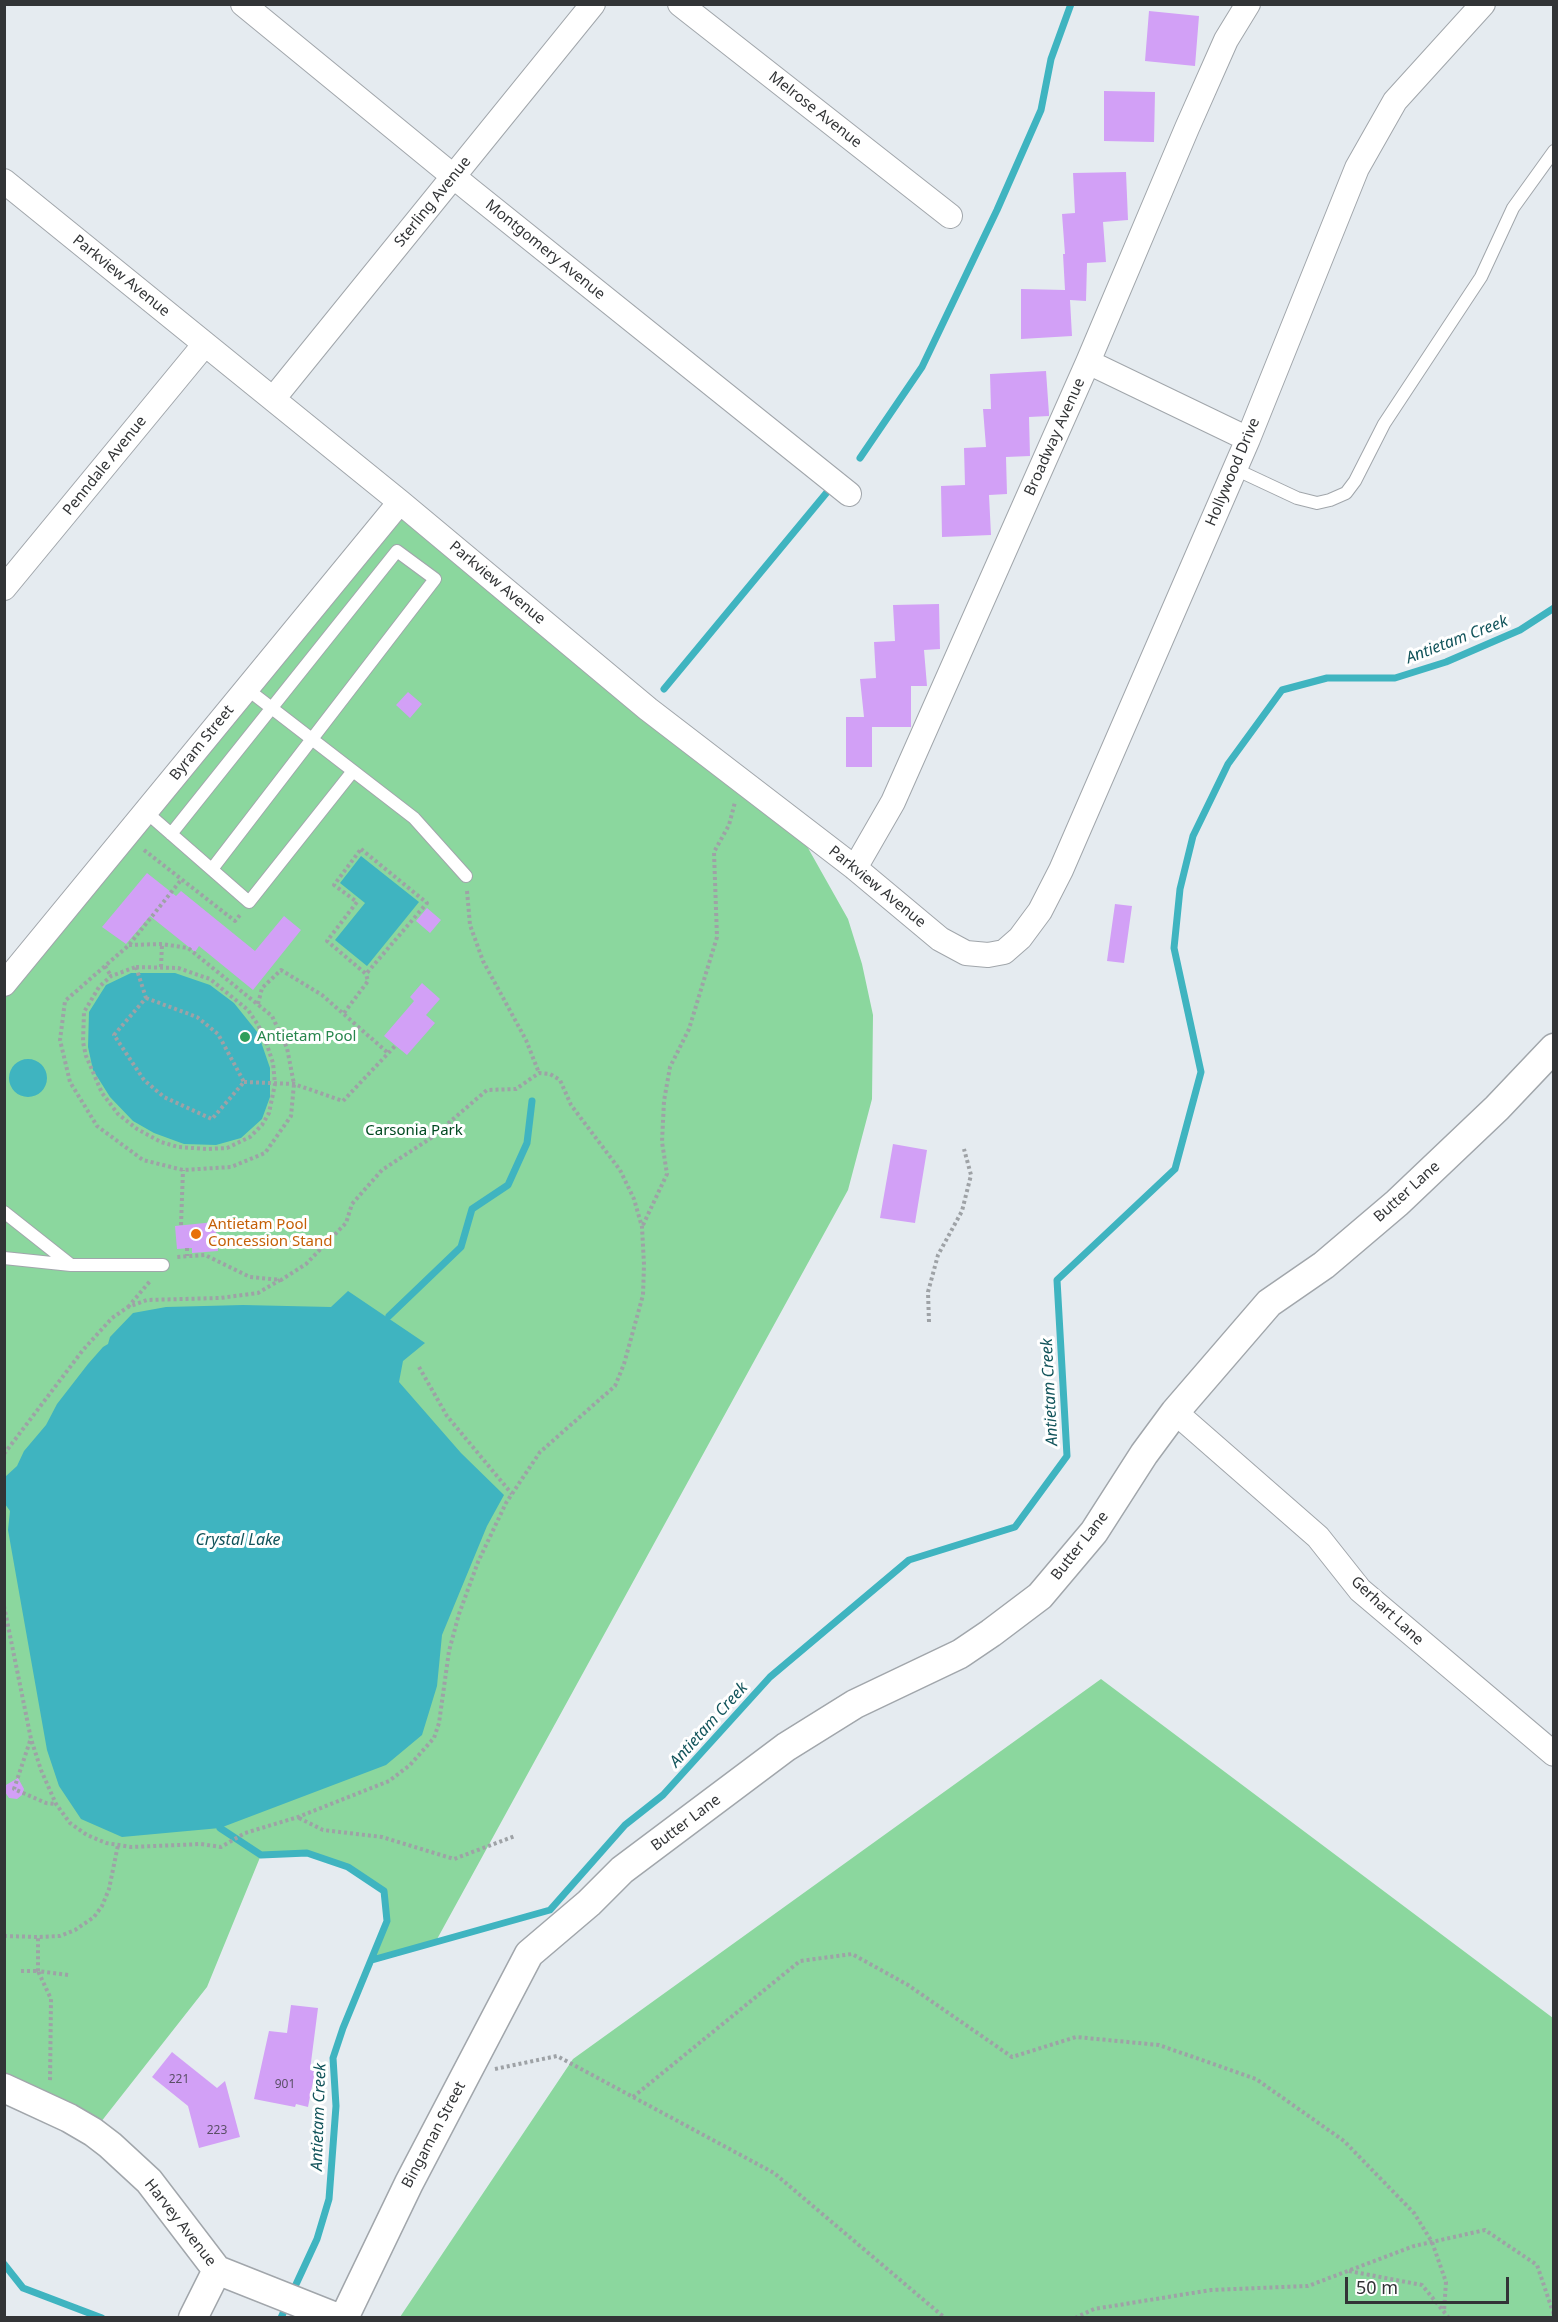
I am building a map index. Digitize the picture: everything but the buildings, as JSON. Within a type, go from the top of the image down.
[{"type":"street","name":"Montgomery Avenue","points":[[243,4],[849,494]]},
{"type":"street","name":"Sterling Avenue","points":[[273,399],[593,4]]},
{"type":"street","name":"Melrose Avenue","points":[[680,4],[950,216]]},
{"type":"street","name":"Broadway Avenue","points":[[855,868],[892,802],[1088,362],[1226,39],[1248,4]]},
{"type":"street","name":"Hollywood Drive","points":[[1004,952],[1020,938],[1040,911],[1061,870],[1235,469],[1358,168],[1395,101],[1483,4]]},
{"type":"street","name":"Parkview Avenue","points":[[7,187],[400,502],[648,709],[855,868],[940,939],[966,953],[988,955],[1004,952]]},
{"type":"street","name":"Penndale Avenue","points":[[4,588],[205,344]]},
{"type":"street","points":[[1088,362],[1248,438]]},
{"type":"street","name":"Byram Street","points":[[4,984],[400,502]]},
{"type":"street","name":"Butter Lane","points":[[529,1954],[589,1903],[622,1870],[786,1747],[855,1704],[960,1654],[1040,1596],[1088,1539],[1144,1454],[1175,1412],[1269,1303],[1324,1265],[1397,1203],[1497,1108],[1554,1048]]},
{"type":"street","name":"Gerhart Lane","points":[[1175,1412],[1318,1537],[1360,1590],[1554,1754]]},
{"type":"street","name":"Bingaman Street","points":[[344,2318],[409,2182],[529,1954]]},
{"type":"street","name":"Harvey Avenue","points":[[4,2088],[93,2132],[149,2181],[217,2270],[338,2318]]},
{"type":"street","points":[[193,2318],[217,2270]]},
{"type":"lane","points":[[1235,469],[1297,498],[1317,503],[1346,493],[1355,481],[1383,424],[1481,277],[1513,208],[1554,151]]},
{"type":"lane","points":[[171,834],[397,551],[435,579],[212,869]]},
{"type":"lane","points":[[247,689],[414,818],[466,876]]},
{"type":"lane","points":[[146,812],[249,902],[353,771]]},
{"type":"lane","points":[[4,1212],[71,1265]]},
{"type":"lane","points":[[4,1258],[71,1265],[163,1265]]},
{"type":"path","points":[[642,1227],[667,1174],[662,1142],[664,1101],[670,1067],[689,1029],[717,937],[714,852],[729,825],[740,778]]},
{"type":"path","points":[[126,836],[235,921],[249,902]]},
{"type":"path","points":[[344,1013],[368,981],[366,974],[327,941],[357,902],[334,885],[362,849],[427,903],[366,974]]},
{"type":"path","points":[[466,876],[470,926],[483,961],[526,1040],[539,1073]]},
{"type":"path","points":[[129,945],[162,944],[188,948],[272,1016],[287,1048],[294,1084],[291,1116],[265,1153],[231,1167],[183,1170],[143,1160],[97,1126],[70,1082],[60,1040],[65,1001],[129,945],[181,880]]},
{"type":"path","points":[[161,967],[162,944]]},
{"type":"path","points":[[105,966],[111,976]]},
{"type":"path","points":[[136,967],[146,998]]},
{"type":"path","points":[[136,967],[161,967],[178,968],[210,979],[248,1010],[265,1039],[273,1063],[275,1084],[269,1113],[262,1125],[250,1137],[227,1148],[178,1147],[161,1142],[137,1129],[118,1114],[102,1093],[86,1056],[83,1042],[84,1012],[99,987],[111,976],[136,967]]},
{"type":"path","points":[[258,1004],[262,988],[280,970],[322,995],[388,1053]]},
{"type":"path","points":[[222,988],[229,979]]},
{"type":"path","points":[[146,998],[114,1035],[144,1080],[164,1097],[212,1119],[244,1082]]},
{"type":"path","points":[[146,998],[197,1017],[218,1034],[244,1082]]},
{"type":"path","points":[[244,1082],[294,1084],[344,1101],[396,1045]]},
{"type":"path","points":[[4,1454],[83,1350],[112,1318],[128,1307],[147,1300],[220,1298],[258,1293],[280,1280],[306,1264],[346,1223],[352,1204],[382,1170],[431,1138],[487,1090],[516,1089],[539,1073],[550,1074],[560,1080],[571,1105],[620,1170],[634,1199],[642,1227],[643,1296],[624,1364],[615,1386],[540,1452],[512,1494],[478,1562],[459,1614],[449,1651],[439,1723],[434,1738],[410,1766],[389,1781],[298,1817],[245,1833],[221,1847],[201,1844],[131,1847],[87,1835],[70,1823],[56,1804],[31,1739],[4,1606]]},
{"type":"path","points":[[929,1322],[928,1292],[938,1255],[962,1211],[971,1174],[964,1149]]},
{"type":"path","points":[[181,1225],[183,1170]]},
{"type":"path","points":[[188,1248],[188,1256]]},
{"type":"path","points":[[128,1307],[170,1257],[206,1255],[250,1277],[280,1280]]},
{"type":"path","points":[[419,1367],[447,1416],[512,1494]]},
{"type":"path","points":[[31,1739],[14,1789],[46,1803],[56,1804]]},
{"type":"path","points":[[298,1817],[323,1830],[382,1837],[454,1859],[516,1836]]},
{"type":"path","points":[[4,1936],[60,1936],[75,1930],[94,1917],[102,1906],[108,1889],[118,1845]]},
{"type":"path","points":[[38,1937],[38,1971],[51,1999],[50,2109]]},
{"type":"path","points":[[633,2097],[800,1961],[852,1954],[908,1985],[1012,2057],[1076,2037],[1159,2045],[1256,2079],[1344,2140],[1414,2213],[1432,2242],[1446,2282],[1444,2312]]},
{"type":"path","points":[[21,1971],[68,1975]]},
{"type":"path","points":[[465,2075],[557,2056],[774,2174],[945,2318]]},
{"type":"path","points":[[1075,2318],[1094,2309],[1211,2290],[1308,2286],[1414,2246],[1485,2230],[1537,2265],[1554,2314]]},
{"type":"path","points":[[1348,2271],[1422,2285],[1449,2318]]},
{"type":"green space","name":"Carsonia Park","points":[[400,502],[762,794],[808,848],[848,919],[862,964],[873,1015],[872,1099],[848,1190],[436,1941],[372,1960],[387,1922],[384,1891],[348,1867],[307,1853],[261,1855],[207,1987],[93,2132],[5,2088],[5,984]]},
{"type":"green space","points":[[1101,1679],[1553,2018],[1553,2317],[400,2317],[573,2059]]},
{"type":"water","points":[[361,856],[419,902],[367,966],[335,940],[365,903],[340,883]]},
{"type":"water","points":[[131,973],[175,973],[210,985],[234,1003],[258,1033],[270,1068],[270,1097],[262,1119],[241,1138],[216,1145],[184,1144],[154,1133],[133,1121],[110,1097],[93,1070],[88,1047],[89,1012],[106,985]]},
{"type":"water","points":[[28,1059],[42,1064],[47,1078],[42,1092],[28,1097],[14,1092],[9,1078],[14,1064]]},
{"type":"water","name":"Crystal Lake","points":[[348,1291],[425,1343],[403,1361],[399,1382],[461,1453],[504,1495],[487,1526],[442,1635],[437,1686],[422,1735],[386,1765],[220,1828],[122,1837],[81,1819],[59,1786],[47,1750],[8,1530],[10,1511],[5,1504],[5,1477],[17,1466],[24,1451],[46,1425],[57,1404],[88,1364],[133,1313],[166,1307],[243,1305],[331,1307]]},
{"type":"waterway","points":[[860,458],[922,367],[997,210],[1041,110],[1051,59],[1071,4]]},
{"type":"waterway","points":[[664,689],[828,491]]},
{"type":"waterway","name":"Antietam Creek","points":[[372,1960],[550,1910],[625,1825],[663,1795],[770,1677],[909,1560],[1015,1527],[1067,1456],[1057,1280],[1175,1169],[1201,1072],[1174,948],[1180,889],[1193,836],[1228,764],[1282,690],[1327,678],[1395,678],[1446,662],[1520,630],[1554,608]]},
{"type":"waterway","points":[[389,1316],[461,1247],[472,1209],[508,1185],[527,1143],[532,1101]]},
{"type":"waterway","name":"Antietam Creek","points":[[220,1828],[261,1855],[307,1853],[348,1867],[384,1891],[387,1921],[333,2058],[336,2106],[329,2199],[317,2239],[292,2293]]},
{"type":"waterway","points":[[4,2264],[23,2288],[102,2318]]},
{"type":"waterway","name":"Antietam Creek","points":[[281,2318],[287,2304]]},
{"type":"place","name":"Antietam Pool","points":[[245,1037]]},
{"type":"place","name":"Antietam Pool Concession Stand","points":[[196,1234]]}]
